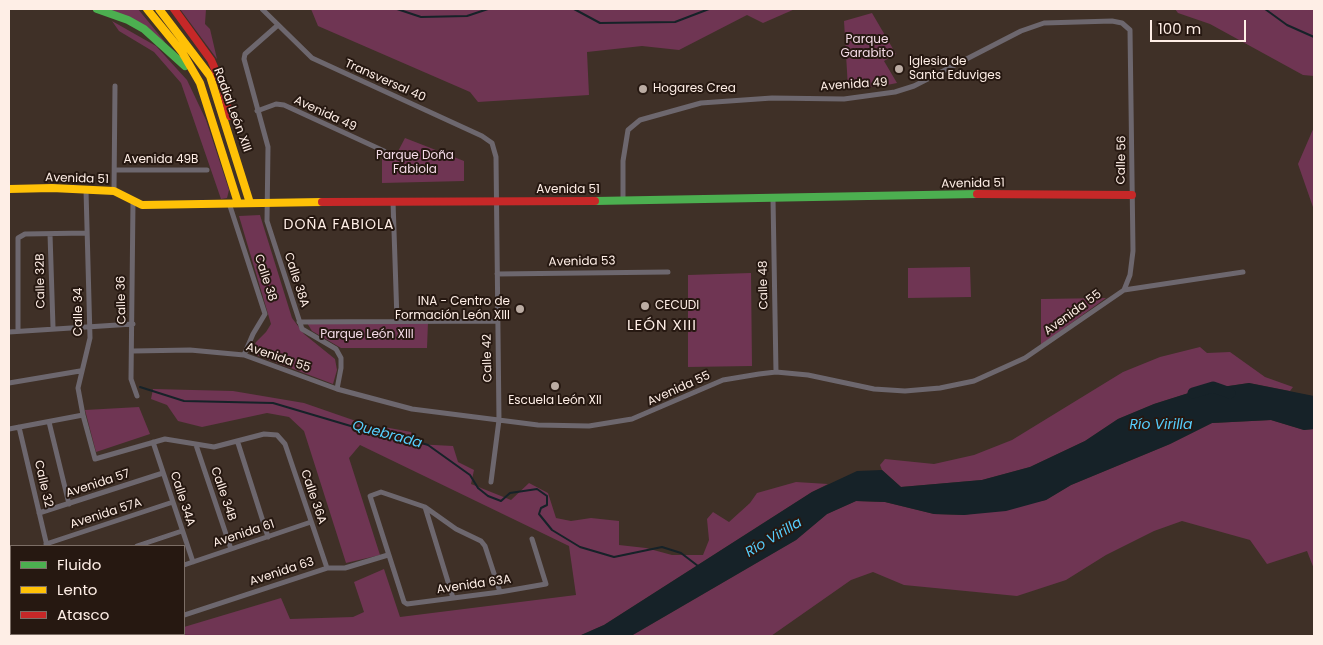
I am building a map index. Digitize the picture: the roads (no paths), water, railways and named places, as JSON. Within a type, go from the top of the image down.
[{"type":"main road","points":[[97,9],[128,20],[144,29],[175,55],[191,75],[213,119]]},
{"type":"main road","name":"Radial León XIII","points":[[148,9],[190,63],[200,83],[213,119],[238,203]]},
{"type":"main road","name":"Radial León XIII","points":[[159,9],[210,76],[250,203]]},
{"type":"main road","points":[[174,9],[207,52],[222,85],[244,180]]},
{"type":"main road","name":"Avenida 51","points":[[9,189],[114,191],[142,205],[1132,194]]},
{"type":"street","name":"Transversal 40","points":[[262,9],[312,58],[482,136],[492,144]]},
{"type":"street","name":"Avenida 49","points":[[623,200],[623,161],[628,130],[640,120],[700,103],[772,98],[844,99],[895,92],[914,86],[1021,31],[1044,24],[1112,20],[1122,23],[1130,30]]},
{"type":"street","name":"Calle 38A","points":[[278,25],[245,54],[244,59],[268,147],[266,221],[302,329],[336,349],[341,358],[341,368],[336,389]]},
{"type":"street","name":"Calle 56","points":[[1124,290],[1133,251],[1130,30]]},
{"type":"street","points":[[114,191],[115,86]]},
{"type":"street","name":"Avenida 49","points":[[257,111],[276,104],[284,106],[384,151]]},
{"type":"street","name":"Calle 42","points":[[491,482],[499,420],[496,157],[492,144]]},
{"type":"street","name":"Avenida 49B","points":[[115,170],[206,170]]},
{"type":"street","name":"Calle 34","points":[[86,190],[90,325],[88,346],[80,371],[78,390],[83,415],[96,460],[153,442]]},
{"type":"street","name":"Calle 48","points":[[773,198],[776,372]]},
{"type":"street","points":[[393,201],[397,320]]},
{"type":"street","name":"Calle 36","points":[[133,202],[133,351],[131,379],[137,396]]},
{"type":"street","name":"Calle 38","points":[[229,204],[265,309],[264,318],[253,334],[244,355]]},
{"type":"street","points":[[18,330],[16,244],[19,237],[25,234],[88,233]]},
{"type":"street","name":"Calle 32B","points":[[50,234],[53,327]]},
{"type":"street","name":"Avenida 53","points":[[497,274],[668,272]]},
{"type":"street","name":"Avenida 55","points":[[133,351],[190,350],[244,355],[336,389],[412,409],[557,427],[605,424],[650,412],[723,380],[776,372],[808,375],[874,389],[906,391],[940,388],[974,381],[1025,358],[1124,290],[1243,272]]},
{"type":"street","points":[[299,322],[397,320],[497,321]]},
{"type":"street","points":[[9,332],[53,327],[133,324]]},
{"type":"street","points":[[9,383],[80,371]]},
{"type":"street","points":[[9,429],[83,415]]},
{"type":"street","points":[[49,422],[69,504]]},
{"type":"street","name":"Calle 32","points":[[18,427],[47,545]]},
{"type":"street","name":"Calle 36A","points":[[238,443],[264,434],[277,435],[285,444],[327,568]]},
{"type":"street","points":[[153,442],[169,439],[196,445],[220,447],[238,443],[268,537]]},
{"type":"street","name":"Calle 34A","points":[[153,442],[193,562]]},
{"type":"street","name":"Calle 34B","points":[[196,445],[231,549]]},
{"type":"street","name":"Avenida 57","points":[[39,513],[163,473]]},
{"type":"street","points":[[388,555],[370,496],[381,492],[425,507],[456,529],[481,541],[485,546],[500,592]]},
{"type":"street","name":"Avenida 57A","points":[[47,545],[172,502]]},
{"type":"street","points":[[425,507],[453,598]]},
{"type":"street","name":"Avenida 61","points":[[185,565],[311,522]]},
{"type":"street","points":[[140,545],[182,531]]},
{"type":"street","name":"Avenida 63A","points":[[388,555],[406,604],[546,584],[532,539]]},
{"type":"street","name":"Avenida 63","points":[[185,615],[327,568],[346,568],[388,555]]},
{"type":"water","name":"Río Virilla","points":[[1249,383],[1314,396],[1314,429],[1304,430],[1271,420],[1212,423],[1170,444],[1071,485],[1046,500],[1006,511],[964,515],[934,514],[885,502],[856,501],[827,514],[796,540],[631,636],[579,636],[604,625],[812,492],[857,471],[882,470],[901,487],[982,480],[1030,467],[1085,441],[1118,419],[1154,404],[1195,391]]},
{"type":"waterway","points":[[397,9],[421,17],[467,16],[488,9]]},
{"type":"waterway","points":[[574,9],[600,23],[675,22],[709,9]]},
{"type":"waterway","points":[[1265,9],[1287,25],[1314,37]]},
{"type":"waterway","name":"Quebrada","points":[[140,387],[184,401],[273,403],[398,440],[412,440],[428,445],[470,475],[478,488],[488,496],[501,501],[510,493],[537,489],[547,496],[547,505],[541,508],[539,514],[552,530],[580,547],[614,557],[662,547],[681,553],[698,566]]},
{"type":"waterway","name":"Río Virilla","points":[[1193,393],[1213,387],[1230,393]]},
{"type":"place","name":"Iglesia de Santa Eduviges","points":[[899,69]]},
{"type":"place","name":"Hogares Crea","points":[[643,89]]},
{"type":"place","name":"CECUDI","points":[[645,306]]},
{"type":"place","name":"INA - Centro de Formación León XIII","points":[[520,309]]},
{"type":"place","name":"Escuela León XII","points":[[555,386]]},
{"type":"district","name":"DOÑA FABIOLA","points":[[339,225]]},
{"type":"district","name":"LEÓN XIII","points":[[662,326]]},
{"type":"park label","name":"Parque Garabito","points":[[867,47]]},
{"type":"park label","name":"Parque Doña Fabiola","points":[[415,163]]},
{"type":"park label","name":"Parque León XIII","points":[[367,335]]}]
